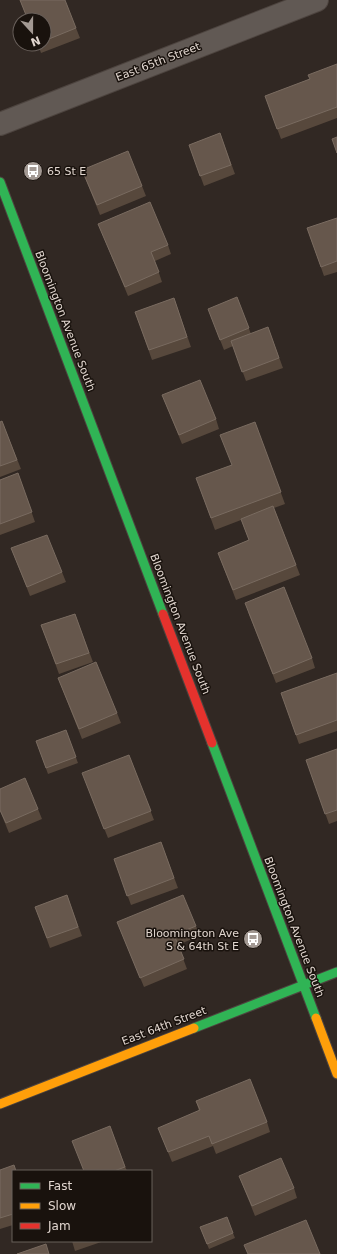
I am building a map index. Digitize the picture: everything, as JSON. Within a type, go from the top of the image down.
[{"type":"street","name":"East 65th Street","points":[[0,124],[317,0]]},
{"type":"street","name":"Bloomington Avenue South","points":[[0,182],[337,1074]]},
{"type":"street","name":"East 64th Street","points":[[0,1104],[337,972]]},
{"type":"building","points":[[20,0],[65,0],[76,28],[52,38],[52,12],[25,12]]},
{"type":"building","points":[[337,64],[337,107],[277,129],[265,96],[310,79],[308,75]]},
{"type":"building","points":[[220,133],[231,165],[200,176],[189,145]]},
{"type":"building","points":[[337,137],[337,153],[332,139]]},
{"type":"building","points":[[128,151],[142,186],[97,205],[82,170]]},
{"type":"building","points":[[150,202],[168,245],[151,252],[159,272],[125,287],[98,224]]},
{"type":"building","points":[[337,218],[337,261],[321,267],[307,228]]},
{"type":"building","points":[[237,297],[249,328],[220,340],[208,309]]},
{"type":"building","points":[[174,298],[187,337],[149,350],[135,312]]},
{"type":"building","points":[[268,327],[279,358],[242,372],[231,341]]},
{"type":"building","points":[[200,380],[216,419],[179,435],[162,395]]},
{"type":"building","points":[[2,421],[17,460],[0,466],[0,422]]},
{"type":"building","points":[[255,422],[281,492],[211,518],[196,478],[232,465],[220,435]]},
{"type":"building","points":[[18,473],[32,512],[0,524],[0,480]]},
{"type":"building","points":[[273,506],[296,565],[233,590],[218,553],[249,540],[241,519]]},
{"type":"building","points":[[47,535],[62,572],[27,587],[11,548]]},
{"type":"building","points":[[284,587],[312,658],[273,674],[245,603]]},
{"type":"building","points":[[75,614],[89,653],[56,664],[41,625]]},
{"type":"building","points":[[96,662],[117,713],[79,729],[58,678]]},
{"type":"building","points":[[337,673],[337,720],[296,735],[281,693]]},
{"type":"building","points":[[66,730],[76,757],[46,768],[36,741]]},
{"type":"building","points":[[337,749],[337,810],[325,814],[306,760]]},
{"type":"building","points":[[129,755],[151,811],[104,829],[82,773]]},
{"type":"building","points":[[25,778],[38,809],[6,823],[0,810],[0,789]]},
{"type":"building","points":[[161,842],[174,878],[127,896],[114,859]]},
{"type":"building","points":[[67,895],[78,927],[47,938],[35,907]]},
{"type":"building","points":[[183,895],[196,926],[174,935],[184,959],[140,978],[117,922]]},
{"type":"building","points":[[250,1079],[267,1122],[212,1144],[209,1136],[168,1152],[158,1128],[200,1110],[196,1101]]},
{"type":"building","points":[[110,1126],[125,1167],[117,1170],[84,1170],[72,1141]]},
{"type":"building","points":[[281,1158],[294,1188],[252,1206],[239,1176]]},
{"type":"building","points":[[14,1165],[16,1170],[12,1170],[12,1214],[0,1218],[0,1170]]},
{"type":"building","points":[[227,1217],[233,1233],[207,1244],[200,1227]]},
{"type":"building","points":[[306,1220],[320,1254],[248,1254],[244,1245]]},
{"type":"building","points":[[46,1244],[49,1254],[17,1254]]},
{"type":"traffic: fast","points":[[0,182],[163,614]]},
{"type":"traffic: fast","points":[[212,743],[316,1018]]},
{"type":"traffic: fast","points":[[194,1028],[337,972]]},
{"type":"traffic: slow","points":[[316,1018],[337,1074]]},
{"type":"traffic: slow","points":[[0,1104],[194,1028]]},
{"type":"traffic: jam","points":[[163,614],[212,743]]},
{"type":"place","name":"65 St E","points":[[33,171]]},
{"type":"place","name":"Bloomington Ave S & 64th St E","points":[[253,939]]}]
